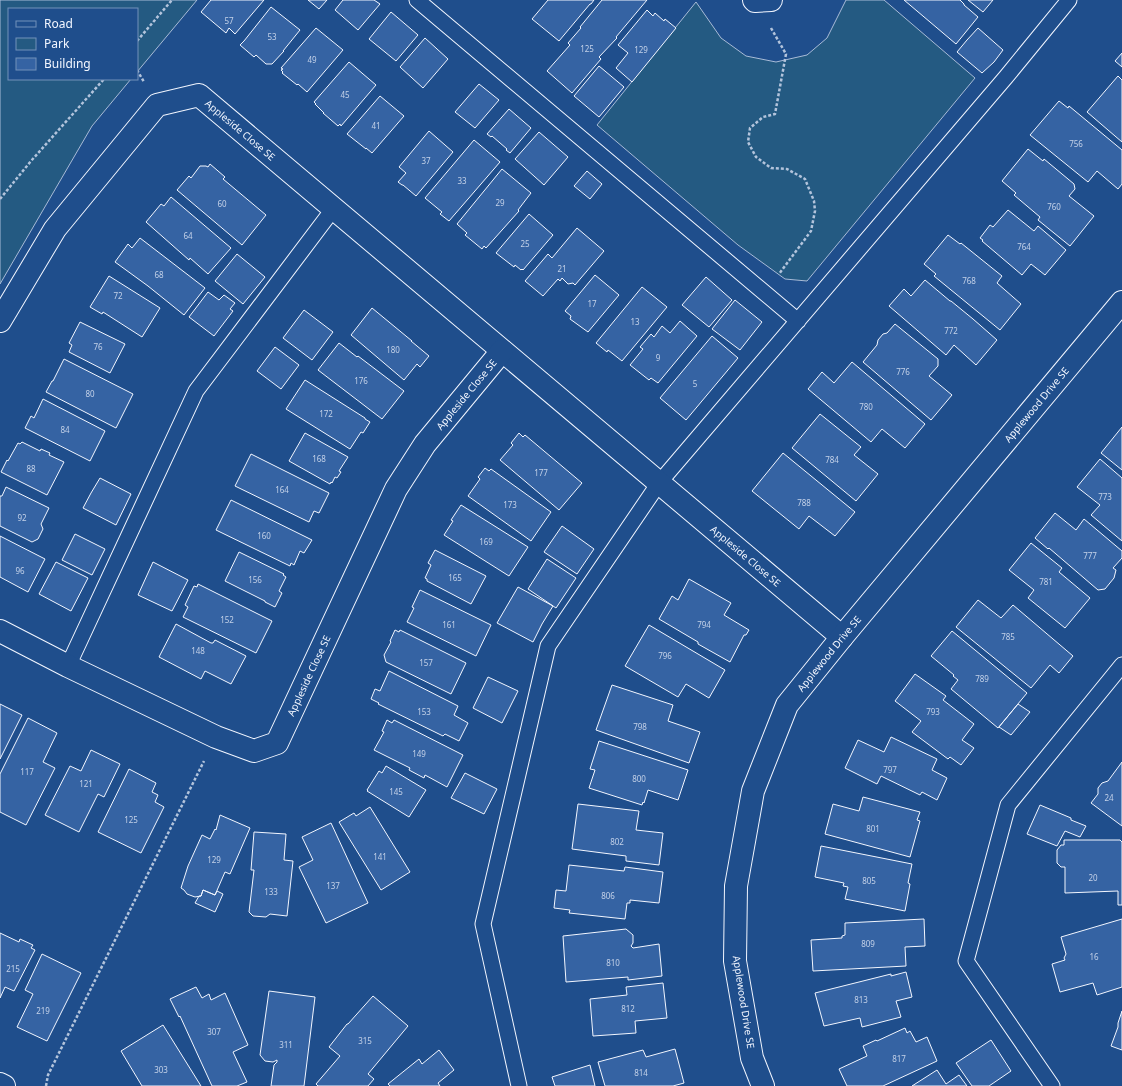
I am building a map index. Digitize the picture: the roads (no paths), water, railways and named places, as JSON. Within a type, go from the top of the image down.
[{"type":"street","name":"Appleside Close SE","points":[[0,321],[56,229],[157,105],[200,95],[842,637]]},
{"type":"street","name":"Applewood Drive SE","points":[[763,1086],[752,1058],[736,961],[736,886],[753,791],[787,705],[1122,302]]},
{"type":"street","name":"Appleside Close SE","points":[[0,631],[68,666],[216,737],[254,751],[277,743],[396,489],[425,444],[502,351]]},
{"type":"street","points":[[0,1084],[4,1086]]},
{"type":"lane","points":[[418,0],[798,321]]},
{"type":"lane","points":[[519,1086],[483,924],[548,646],[659,483],[1006,77],[1069,0]]},
{"type":"lane","points":[[68,666],[196,391],[334,208]]},
{"type":"lane","points":[[1052,1086],[966,961],[1008,805],[1122,665]]}]
